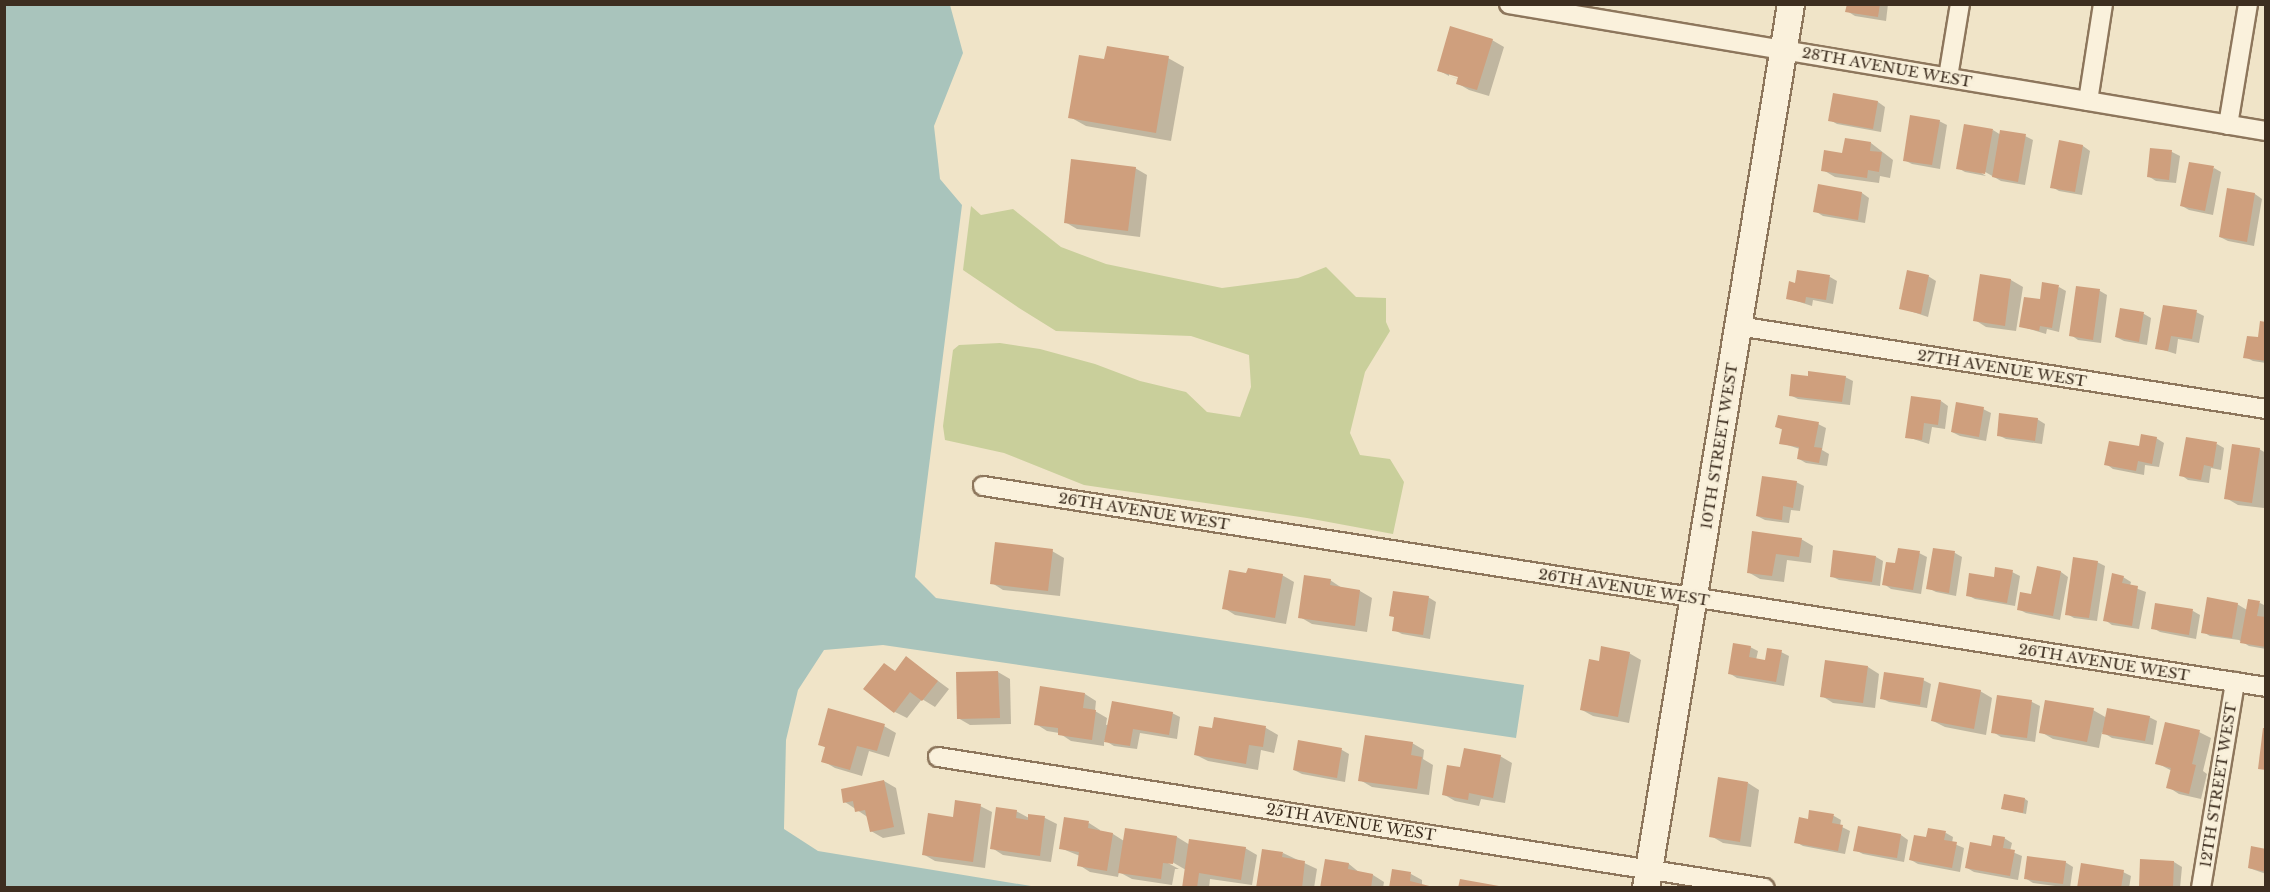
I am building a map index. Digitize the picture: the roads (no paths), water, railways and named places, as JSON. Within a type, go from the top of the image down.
[{"type":"street","name":"28TH AVENUE WEST","points":[[1509,4],[2265,131]]},
{"type":"street","name":"10TH STREET WEST","points":[[1647,878],[1791,4]]},
{"type":"street","points":[[1948,77],[1960,4]]},
{"type":"street","points":[[2088,101],[2103,4]]},
{"type":"street","points":[[2228,124],[2248,4]]},
{"type":"street","name":"27TH AVENUE WEST","points":[[1738,326],[2265,409]]},
{"type":"street","name":"26TH AVENUE WEST","points":[[983,486],[2265,687]]},
{"type":"street","name":"12TH STREET WEST","points":[[2201,888],[2235,682]]},
{"type":"street","name":"25TH AVENUE WEST","points":[[938,757],[1647,878],[1765,888]]},
{"type":"water","points":[[5,4],[950,5],[963,53],[934,126],[940,179],[962,205],[915,577],[936,598],[1524,685],[1516,738],[883,645],[824,650],[798,690],[786,740],[784,829],[818,851],[1037,887],[5,887]]}]
